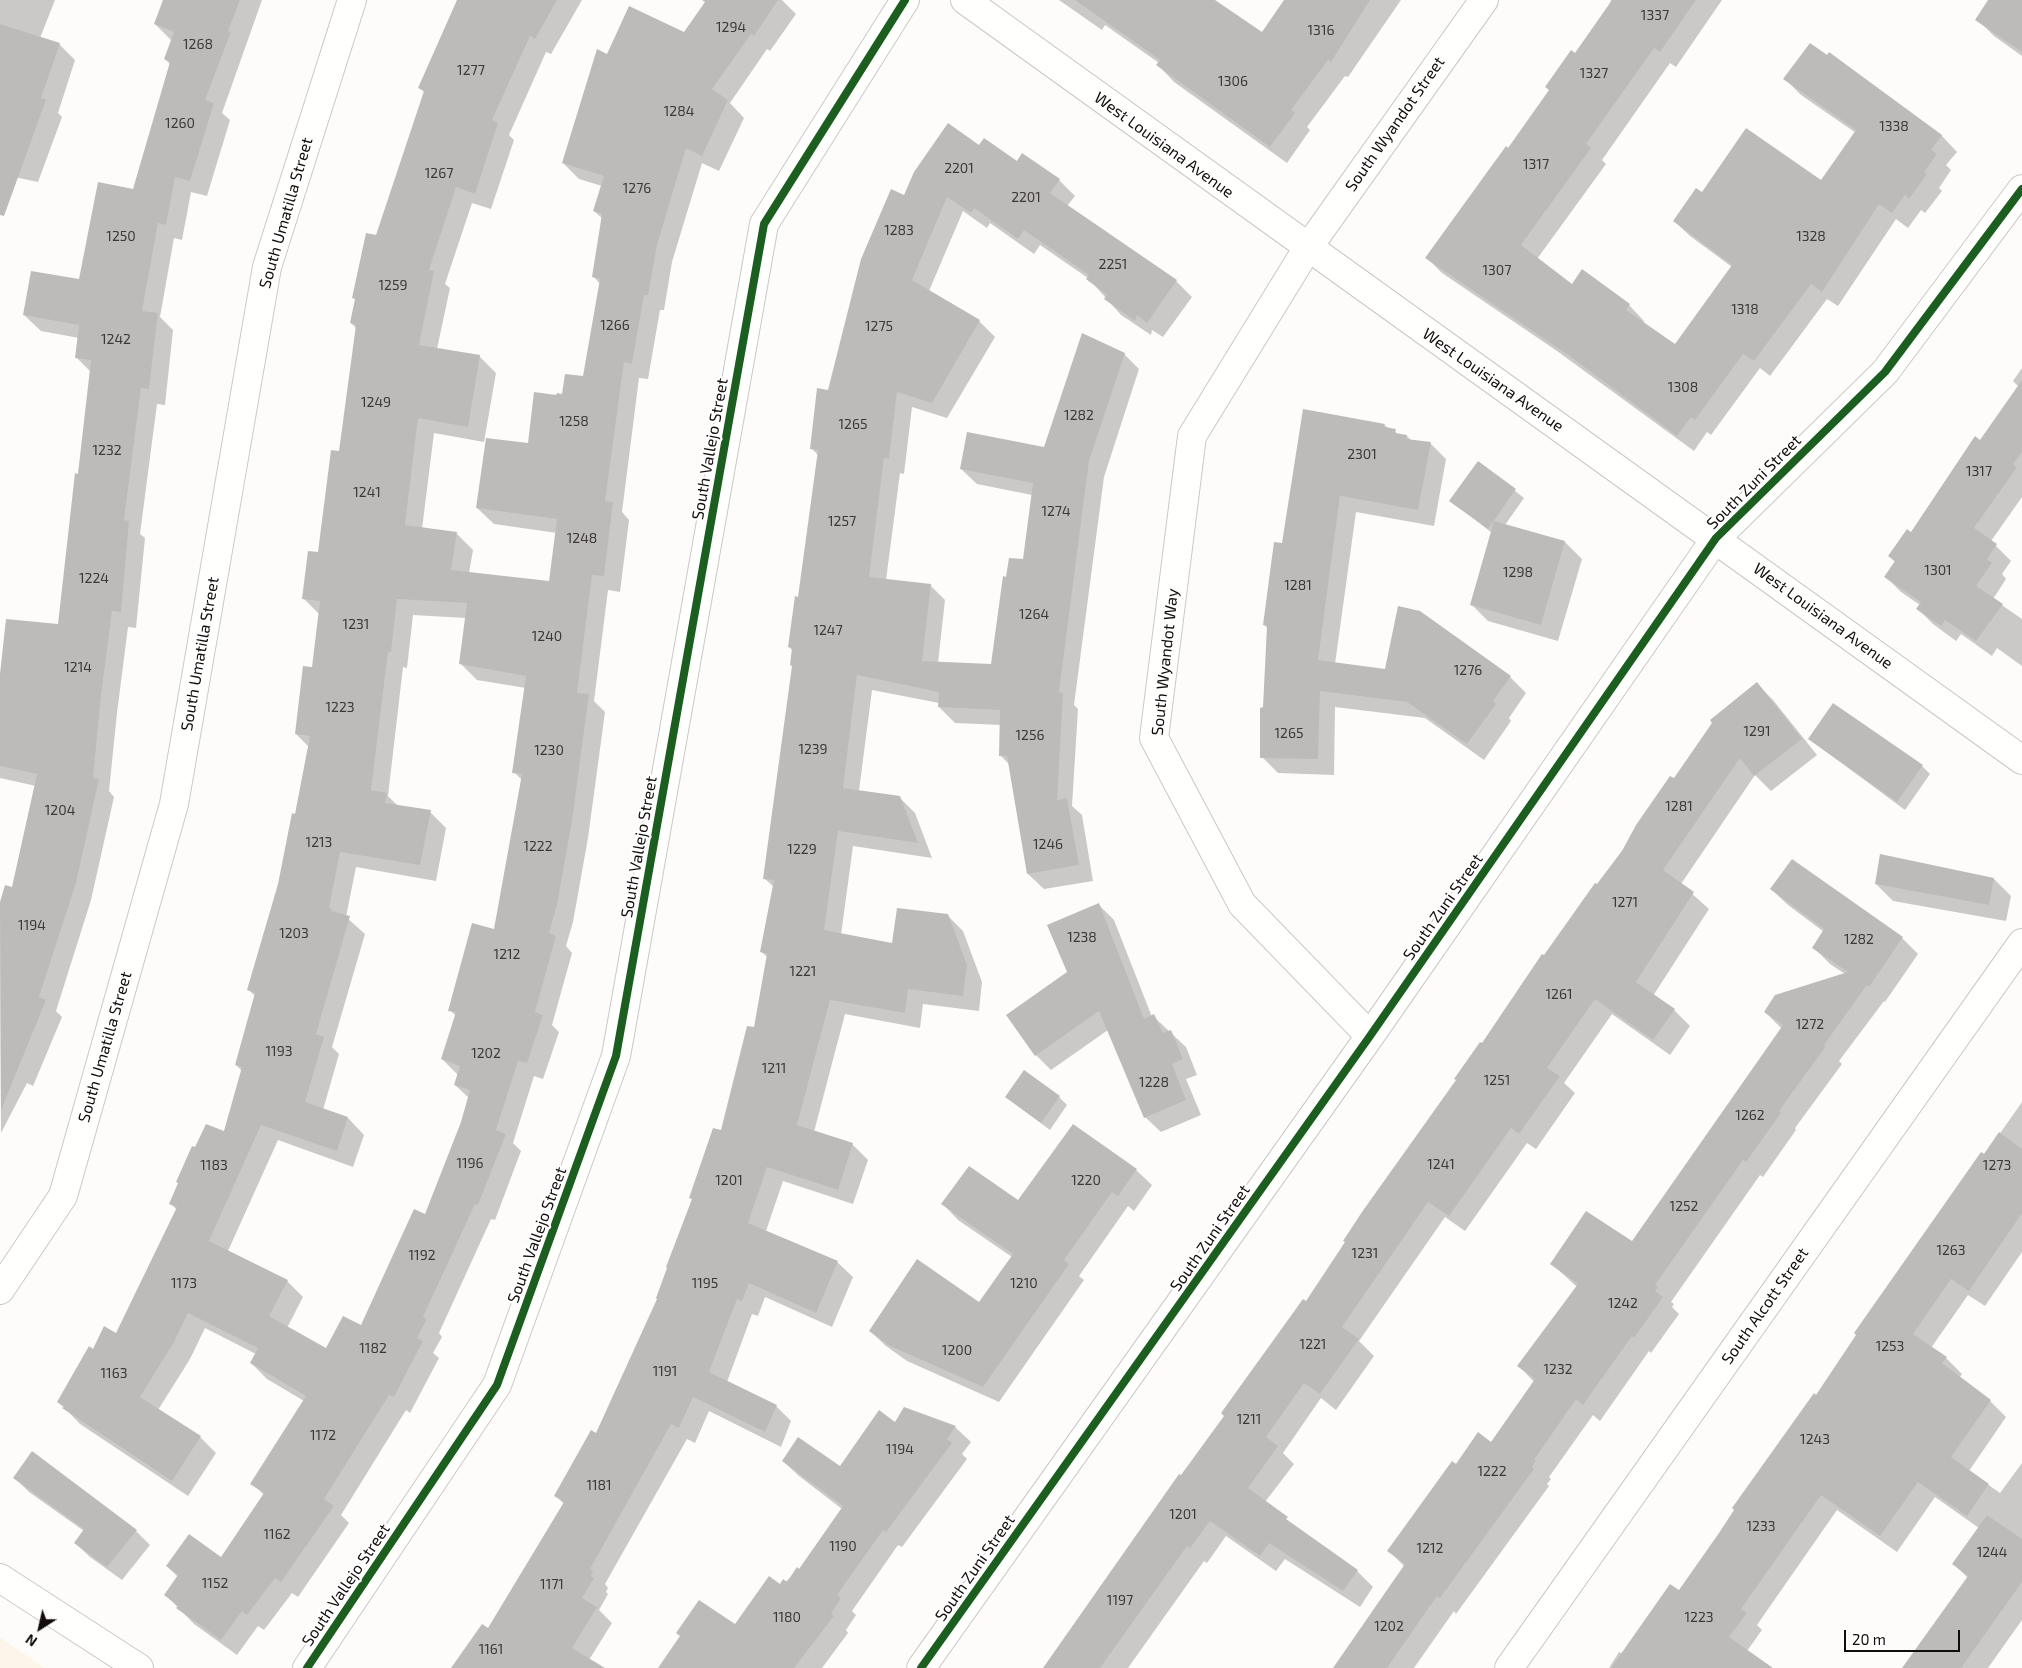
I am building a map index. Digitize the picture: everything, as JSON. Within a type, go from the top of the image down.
[{"type":"street","name":"South Umatilla Street","points":[[0,1290],[63,1196],[174,804],[267,268],[352,0]]},
{"type":"street","name":"South Vallejo Street","points":[[306,1668],[497,1385],[613,1065],[764,224],[905,0]]},
{"type":"street","name":"West Louisiana Avenue","points":[[965,0],[1307,248],[1716,538],[2022,760]]},
{"type":"street","name":"South Wyandot Street","points":[[1307,248],[1484,0]]},
{"type":"street","name":"South Zuni Street","points":[[921,1668],[1370,1036],[1716,538],[1884,372],[2022,189]]},
{"type":"street","name":"South Wyandot Way","points":[[1307,248],[1192,436],[1154,738],[1242,904],[1370,1036]]},
{"type":"street","name":"South Alcott Street","points":[[1509,1668],[2022,943]]},
{"type":"street","points":[[0,1578],[139,1668]]},
{"type":"shaded area","points":[[0,1637],[44,1668],[0,1668]]},
{"type":"building","points":[[163,0],[240,0],[228,31],[231,32],[205,100],[214,103],[190,181],[175,177],[166,225],[158,223],[142,311],[158,313],[149,389],[141,388],[124,520],[129,521],[121,612],[112,611],[101,696],[93,778],[99,779],[76,883],[39,997],[46,1000],[1,1110],[0,902],[5,885],[12,887],[37,774],[0,766],[0,674],[6,619],[58,624],[75,473],[78,474],[91,360],[75,358],[79,325],[23,315],[31,271],[79,279],[98,182],[133,189],[170,62],[164,59],[174,32],[154,24]]},
{"type":"building","points":[[457,0],[557,0],[535,39],[530,36],[492,120],[498,123],[475,194],[456,187],[429,270],[434,271],[419,345],[480,355],[468,427],[418,418],[405,525],[457,532],[451,570],[549,581],[557,519],[476,508],[486,438],[528,443],[534,392],[562,394],[565,374],[583,376],[600,279],[592,277],[602,214],[593,211],[604,176],[562,163],[597,49],[607,54],[629,6],[684,32],[705,2],[702,0],[778,0],[754,36],[751,34],[712,89],[728,100],[702,156],[686,148],[657,245],[648,295],[644,295],[632,364],[624,362],[605,501],[613,502],[604,576],[592,575],[577,693],[589,694],[572,821],[557,905],[549,933],[556,936],[535,1012],[543,1015],[527,1063],[518,1061],[496,1130],[506,1134],[478,1205],[475,1204],[423,1317],[427,1319],[417,1338],[423,1341],[394,1397],[389,1395],[324,1499],[334,1506],[281,1582],[275,1578],[247,1615],[242,1611],[221,1640],[176,1608],[178,1606],[164,1595],[178,1575],[166,1566],[189,1534],[221,1557],[264,1493],[250,1484],[306,1396],[250,1363],[258,1348],[188,1313],[174,1342],[140,1397],[201,1436],[172,1481],[62,1408],[64,1407],[57,1402],[89,1346],[93,1349],[104,1326],[116,1333],[177,1207],[169,1204],[178,1183],[176,1182],[192,1146],[195,1147],[206,1124],[224,1131],[242,1067],[235,1065],[255,993],[247,990],[278,884],[292,813],[295,814],[310,736],[295,734],[303,666],[312,667],[320,601],[302,599],[308,551],[318,552],[331,450],[339,451],[356,325],[350,323],[355,299],[352,298],[366,233],[376,235],[424,91],[418,88]],"holes":[[[397,599],[467,603],[459,664],[526,676],[512,773],[522,774],[494,929],[472,923],[448,1011],[456,1012],[441,1059],[460,1066],[454,1085],[470,1090],[461,1122],[425,1214],[414,1209],[361,1325],[343,1316],[326,1348],[269,1316],[288,1280],[209,1241],[261,1125],[337,1151],[348,1117],[305,1102],[324,1037],[316,1034],[350,916],[331,911],[332,909],[329,908],[340,852],[420,865],[431,810],[385,803],[387,793],[371,790],[388,652],[391,652]]]},
{"type":"building","points":[[1075,0],[1215,0],[1262,32],[1284,0],[1370,0],[1331,62],[1328,60],[1291,110],[1295,113],[1270,147],[1156,65],[1160,60]]},
{"type":"building","points":[[1612,0],[1696,0],[1660,52],[1654,48],[1586,144],[1591,148],[1521,245],[1572,284],[1582,269],[1630,304],[1626,310],[1675,344],[1732,265],[1673,221],[1696,188],[1702,192],[1746,128],[1821,180],[1856,130],[1783,79],[1810,43],[1827,55],[1829,52],[1942,135],[1931,150],[1937,154],[1924,172],[1927,174],[1909,199],[1905,195],[1892,213],[1879,204],[1822,292],[1811,284],[1754,361],[1743,354],[1695,420],[1691,417],[1677,436],[1571,357],[1425,258],[1549,90],[1545,87],[1571,50],[1575,53]]},
{"type":"building","points":[[1988,0],[2022,0],[2022,52],[1975,20]]},
{"type":"building","points":[[0,24],[60,43],[41,98],[46,100],[4,216],[0,215]]},
{"type":"building","points":[[948,123],[979,145],[984,138],[1017,161],[1022,153],[1060,179],[1050,193],[1177,280],[1147,323],[1137,315],[1135,321],[1104,299],[1107,295],[1086,279],[1089,275],[1024,230],[1018,239],[974,208],[971,213],[947,197],[912,280],[980,320],[932,403],[897,392],[889,459],[884,458],[869,577],[931,584],[922,661],[991,664],[1003,576],[1006,577],[1009,558],[1023,559],[1033,483],[960,469],[967,432],[1044,447],[1082,333],[1125,353],[1089,461],[1059,692],[1063,693],[1057,800],[1067,798],[1079,865],[1027,874],[1007,756],[999,756],[1000,710],[938,707],[939,692],[857,675],[843,788],[900,796],[918,843],[838,831],[824,930],[892,943],[897,908],[948,914],[967,965],[963,996],[908,989],[905,1013],[830,1000],[797,1125],[853,1143],[838,1190],[767,1167],[748,1223],[838,1261],[816,1313],[749,1283],[742,1301],[737,1299],[709,1372],[777,1405],[765,1432],[693,1397],[679,1428],[671,1424],[590,1569],[593,1571],[591,1576],[594,1578],[582,1598],[597,1607],[572,1648],[605,1668],[451,1668],[482,1624],[488,1628],[564,1502],[554,1496],[591,1430],[596,1433],[657,1299],[666,1267],[692,1199],[689,1198],[713,1128],[721,1130],[747,1026],[754,1027],[767,954],[760,952],[774,880],[763,879],[792,666],[790,665],[792,648],[788,647],[795,596],[798,597],[818,450],[810,449],[817,388],[828,390],[861,259],[891,189],[904,195],[914,172]]},
{"type":"building","points":[[2022,380],[2022,452],[2013,464],[2017,467],[1974,528],[1997,544],[1987,559],[1992,563],[1976,586],[2003,604],[1976,641],[1945,620],[1941,626],[1916,609],[1921,602],[1884,577],[1895,561],[1888,556],[1907,529],[1911,532],[1975,436],[1980,440]]},
{"type":"building","points":[[1303,409],[1385,424],[1384,427],[1396,429],[1395,433],[1407,435],[1406,439],[1431,442],[1418,510],[1340,496],[1318,660],[1385,669],[1398,606],[1420,611],[1511,676],[1493,701],[1496,704],[1467,744],[1407,702],[1320,691],[1318,759],[1260,758],[1260,708],[1263,707],[1267,626],[1263,625],[1274,542],[1282,543]]},
{"type":"building","points":[[1478,461],[1516,489],[1488,529],[1449,501]]},
{"type":"building","points":[[1494,521],[1565,541],[1541,625],[1470,605]]},
{"type":"building","points":[[1757,682],[1802,739],[1754,776],[1740,758],[1663,870],[1694,892],[1636,982],[1675,1009],[1653,1040],[1595,999],[1547,1068],[1560,1076],[1519,1134],[1511,1128],[1449,1216],[1428,1202],[1342,1327],[1359,1339],[1320,1394],[1304,1383],[1266,1437],[1278,1446],[1248,1488],[1288,1517],[1286,1519],[1358,1570],[1343,1591],[1269,1543],[1260,1556],[1210,1521],[1190,1548],[1187,1546],[1100,1668],[1043,1668],[1179,1474],[1181,1475],[1224,1416],[1221,1413],[1303,1299],[1306,1301],[1345,1242],[1343,1241],[1362,1212],[1456,1080],[1454,1079],[1480,1042],[1482,1043],[1542,954],[1544,955],[1595,883],[1597,884],[1622,851],[1636,825],[1670,776],[1674,778],[1712,723],[1710,720]]},
{"type":"building","points":[[1833,703],[1923,765],[1897,802],[1808,739]]},
{"type":"building","points":[[1880,854],[1994,878],[1989,905],[1875,884]]},
{"type":"building","points":[[1792,859],[1903,937],[1869,987],[1867,985],[1824,1045],[1826,1046],[1779,1111],[1781,1113],[1746,1162],[1743,1160],[1655,1285],[1658,1287],[1655,1291],[1663,1297],[1634,1338],[1632,1336],[1583,1405],[1576,1399],[1534,1460],[1536,1461],[1532,1467],[1534,1469],[1440,1598],[1437,1596],[1387,1668],[1333,1668],[1405,1564],[1387,1551],[1452,1461],[1456,1464],[1478,1432],[1491,1442],[1535,1379],[1517,1366],[1578,1284],[1550,1264],[1586,1211],[1632,1241],[1783,1025],[1764,1012],[1775,995],[1848,972],[1812,948],[1824,929],[1770,889]]},
{"type":"building","points":[[1099,903],[1144,1019],[1154,1014],[1163,1033],[1171,1030],[1183,1059],[1172,1064],[1186,1100],[1144,1118],[1099,1011],[1035,1056],[1006,1015],[1067,972],[1047,925]]},
{"type":"building","points":[[1024,1070],[1060,1096],[1041,1123],[1005,1097]]},
{"type":"building","points":[[1073,1124],[1137,1169],[1118,1196],[1112,1192],[1064,1260],[1069,1264],[983,1387],[890,1346],[869,1331],[917,1259],[979,1302],[1013,1254],[941,1204],[969,1166],[1018,1200]]},
{"type":"building","points":[[1999,1132],[2022,1149],[2022,1213],[1969,1291],[1951,1279],[1913,1334],[1947,1357],[1942,1363],[1991,1400],[1951,1457],[1989,1484],[1967,1516],[1918,1482],[1880,1536],[1821,1495],[1741,1609],[1747,1613],[1729,1637],[1773,1668],[1611,1668],[1670,1584],[1679,1590],[1734,1510],[1732,1508],[1814,1393],[1816,1395],[1856,1335],[1854,1333],[1981,1152],[1984,1154]]},
{"type":"building","points":[[904,1407],[956,1426],[947,1439],[952,1443],[886,1532],[883,1530],[837,1595],[841,1598],[831,1614],[834,1616],[794,1668],[658,1668],[680,1636],[676,1633],[699,1600],[735,1624],[769,1576],[780,1584],[783,1579],[787,1582],[797,1567],[799,1569],[843,1506],[782,1461],[798,1437],[840,1466],[879,1410],[895,1422]]},
{"type":"building","points":[[32,1451],[137,1530],[107,1567],[74,1543],[84,1529],[13,1478]]},
{"type":"building","points":[[1987,1515],[2022,1539],[2022,1582],[1961,1668],[1902,1668],[1968,1576],[1952,1564]]},
{"type":"cycle path","points":[[307,1668],[497,1385],[616,1056],[764,224],[905,0]]},
{"type":"cycle path","points":[[921,1668],[1370,1036],[1716,538],[1885,372],[2022,189]]}]
